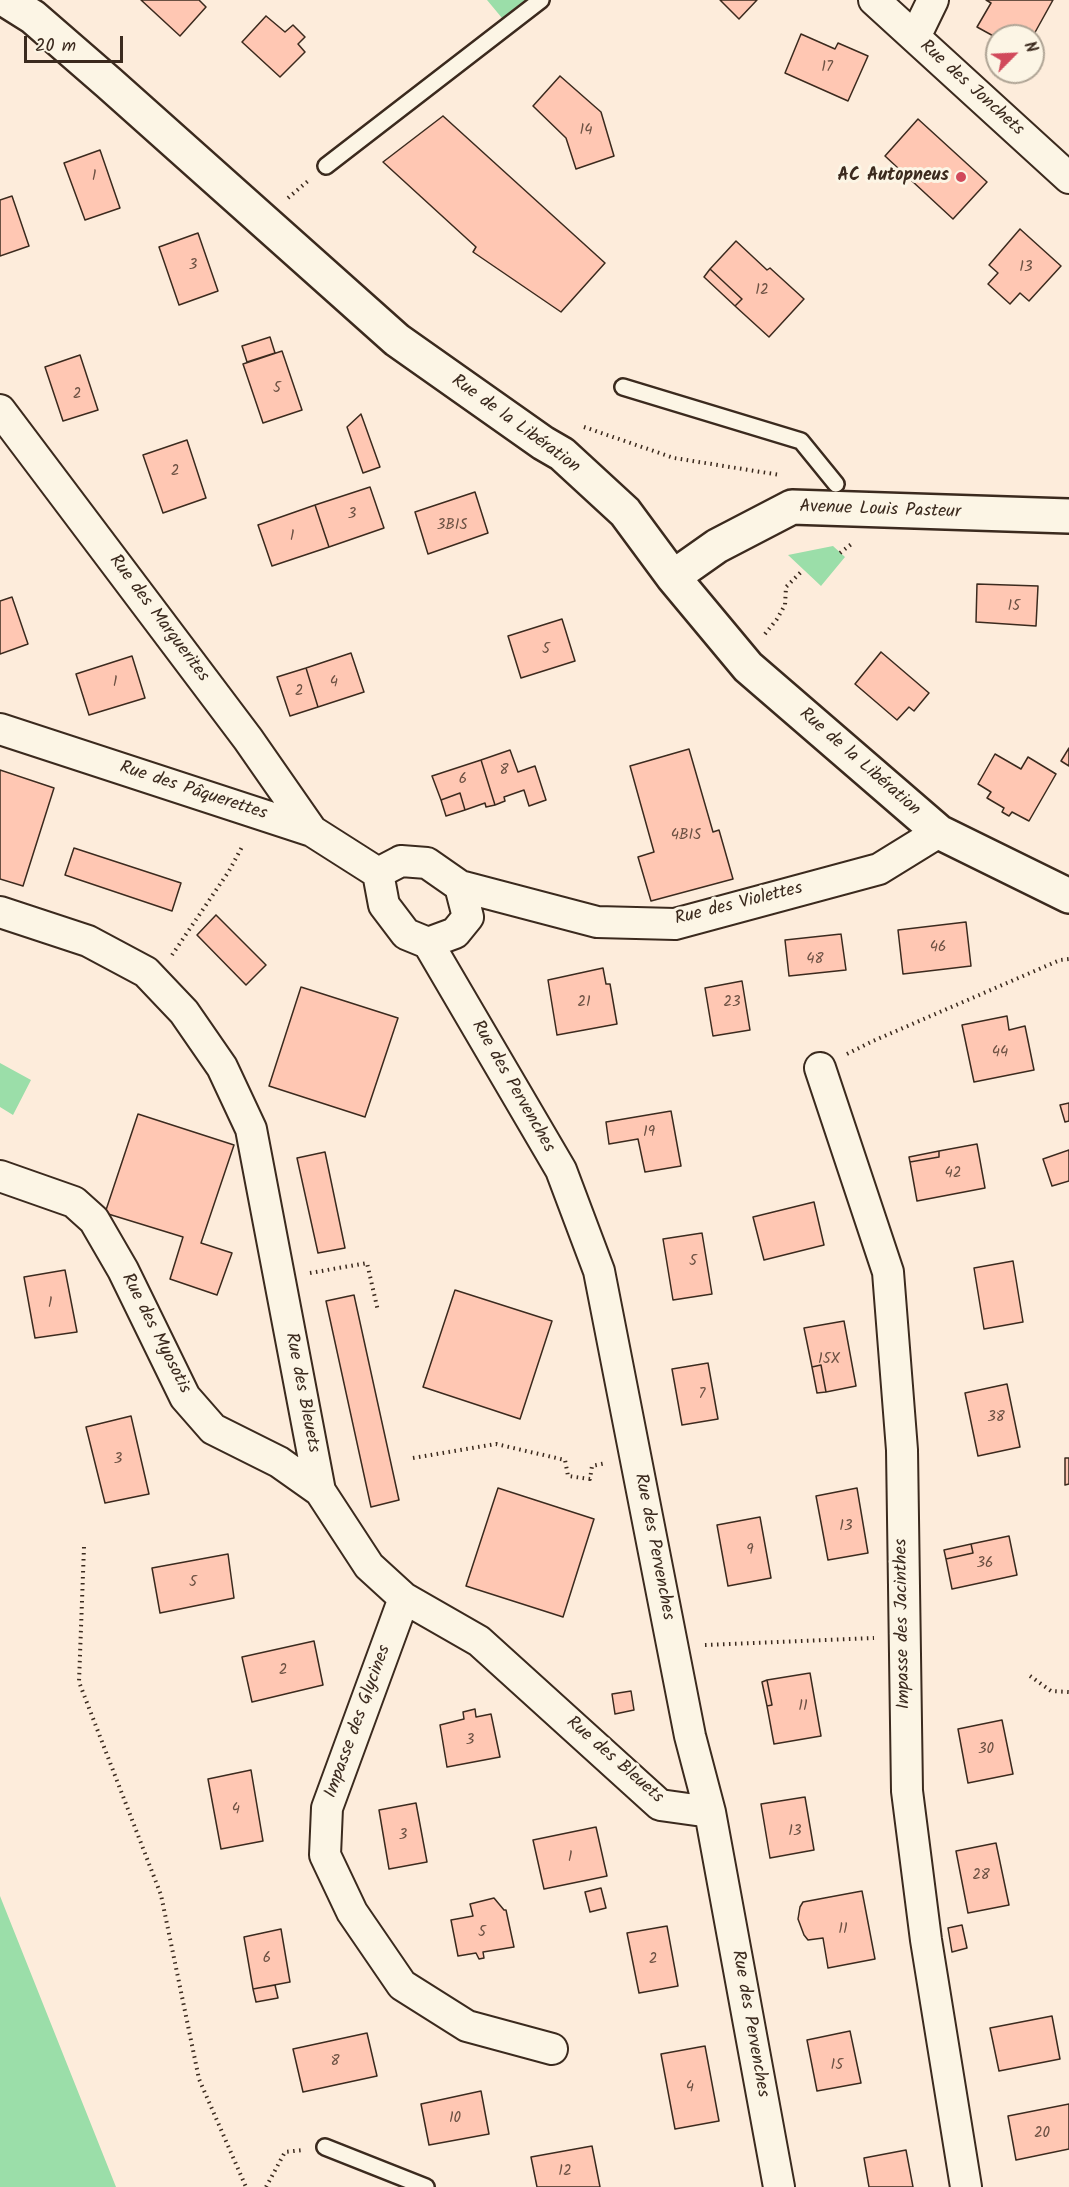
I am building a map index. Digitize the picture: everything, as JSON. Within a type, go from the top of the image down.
[{"type":"street","name":"Rue de la Libération","points":[[6,0],[33,17],[397,340],[562,454],[625,512],[673,577],[748,666],[939,832],[1069,896]]},
{"type":"street","name":"Rue des Jonchets","points":[[874,0],[1069,178]]},
{"type":"street","points":[[915,38],[933,0]]},
{"type":"street","name":"Rue des Marguerites","points":[[0,410],[249,739],[312,831]]},
{"type":"street","name":"Avenue Louis Pasteur","points":[[673,577],[717,546],[792,507],[1069,516]]},
{"type":"street","name":"Rue des Pâquerettes","points":[[0,729],[312,831],[378,873]]},
{"type":"street","name":"Rue des Violettes","points":[[460,886],[597,922],[675,924],[879,869],[939,832]]},
{"type":"street","points":[[401,861],[427,864],[460,886],[468,917],[455,933],[428,943],[406,933],[384,905],[378,873],[401,861]]},
{"type":"street","name":"Rue des Bleuets","points":[[0,912],[88,942],[146,972],[184,1012],[222,1067],[251,1129],[320,1491],[369,1566],[404,1598],[479,1641],[660,1805],[710,1812]]},
{"type":"street","name":"Rue des Pervenches","points":[[428,943],[561,1170],[599,1271],[690,1736],[710,1812],[779,2187]]},
{"type":"street","name":"Impasse des Jacinthes","points":[[820,1068],[888,1272],[902,1450],[907,1791],[926,1940],[966,2187]]},
{"type":"street","name":"Rue des Myosotis","points":[[0,1176],[74,1202],[94,1220],[123,1270],[185,1396],[213,1429],[279,1462],[320,1491]]},
{"type":"street","name":"Impasse des Glycines","points":[[404,1598],[327,1808],[325,1855],[352,1912],[402,1984],[467,2026],[552,2049]]},
{"type":"lane","points":[[326,166],[541,0]]},
{"type":"lane","points":[[623,387],[801,441],[836,484]]},
{"type":"lane","points":[[325,2147],[426,2187]]},
{"type":"path","points":[[262,219],[326,166]]},
{"type":"path","points":[[543,443],[558,422],[585,428],[674,458],[781,475]]},
{"type":"path","points":[[760,639],[777,619],[785,605],[786,587],[803,570]]},
{"type":"path","points":[[154,980],[229,871],[243,844]]},
{"type":"path","points":[[820,1068],[873,1041],[1060,960],[1069,960]]},
{"type":"path","points":[[279,1278],[367,1263],[378,1311]]},
{"type":"path","points":[[413,1458],[496,1444],[565,1460],[568,1476],[590,1479],[592,1466],[613,1462]]},
{"type":"path","points":[[84,1547],[79,1682],[160,1895],[199,2079],[246,2187]]},
{"type":"path","points":[[672,1643],[719,1646],[905,1637]]},
{"type":"path","points":[[1030,1676],[1051,1691],[1069,1692]]},
{"type":"path","points":[[266,2187],[285,2152],[325,2147]]},
{"type":"green space","points":[[487,0],[525,0],[502,18]]},
{"type":"green space","points":[[833,546],[845,557],[821,586],[788,555]]},
{"type":"green space","points":[[0,1063],[31,1080],[13,1115],[0,1107]]},
{"type":"green space","points":[[0,1896],[116,2187],[0,2187]]},
{"type":"building","points":[[141,0],[199,0],[206,7],[180,36]]},
{"type":"building","points":[[720,0],[757,0],[739,19]]},
{"type":"building","points":[[986,0],[1053,0],[1040,24],[985,24],[985,31],[977,27],[991,3]]},
{"type":"building","points":[[266,16],[285,32],[293,25],[305,37],[298,44],[305,52],[280,77],[242,42]]},
{"type":"building","points":[[801,34],[835,49],[838,43],[868,56],[848,101],[785,73]]},
{"type":"building","points":[[560,76],[601,112],[614,156],[576,169],[566,138],[533,106]]},
{"type":"building","points":[[443,116],[605,263],[561,312],[473,252],[476,247],[383,162]]},
{"type":"building","points":[[918,119],[987,182],[953,219],[885,156]]},
{"type":"building","points":[[100,150],[120,208],[85,220],[64,163]]},
{"type":"building","points":[[12,196],[29,246],[0,256],[0,200]]},
{"type":"building","points":[[1020,229],[1061,266],[1029,301],[1020,293],[1010,304],[988,284],[998,273],[989,265]]},
{"type":"building","points":[[198,233],[218,291],[179,305],[159,247]]},
{"type":"building","points":[[736,241],[767,270],[770,268],[804,299],[769,337],[735,306],[742,299],[710,269]]},
{"type":"building","points":[[710,269],[742,299],[735,306],[704,277]]},
{"type":"building","points":[[270,337],[275,353],[247,362],[242,346]]},
{"type":"building","points":[[282,351],[302,410],[263,423],[243,364]]},
{"type":"building","points":[[80,355],[98,410],[63,421],[45,367]]},
{"type":"building","points":[[361,414],[380,467],[363,473],[347,427]]},
{"type":"building","points":[[187,440],[206,498],[163,513],[143,455]]},
{"type":"building","points":[[370,487],[384,528],[329,547],[315,505]]},
{"type":"building","points":[[475,492],[488,533],[428,554],[415,512]]},
{"type":"building","points":[[315,505],[329,547],[272,566],[258,525]]},
{"type":"building","points":[[977,584],[1038,586],[1036,626],[976,622]]},
{"type":"building","points":[[12,597],[28,644],[0,654],[0,601]]},
{"type":"building","points":[[562,619],[575,661],[521,678],[508,636]]},
{"type":"building","points":[[881,652],[929,693],[914,711],[909,707],[897,720],[855,684]]},
{"type":"building","points":[[351,653],[364,692],[318,707],[306,668]]},
{"type":"building","points":[[132,656],[145,698],[89,715],[76,674]]},
{"type":"building","points":[[306,668],[318,707],[290,716],[277,677]]},
{"type":"building","points":[[1069,748],[1069,766],[1061,761]]},
{"type":"building","points":[[689,749],[713,832],[719,830],[733,879],[651,901],[638,857],[654,852],[630,766]]},
{"type":"building","points":[[510,750],[518,772],[535,766],[546,800],[529,806],[524,790],[504,797],[505,801],[495,805],[481,760]]},
{"type":"building","points":[[995,754],[1021,769],[1028,757],[1056,774],[1029,821],[1012,812],[1009,816],[1002,812],[1004,808],[987,798],[991,792],[978,784]]},
{"type":"building","points":[[481,760],[495,805],[486,807],[485,803],[465,810],[460,793],[441,800],[432,776]]},
{"type":"building","points":[[0,770],[54,788],[23,886],[0,879]]},
{"type":"building","points":[[460,793],[465,810],[446,816],[441,800]]},
{"type":"building","points":[[74,848],[181,883],[172,911],[65,875]]},
{"type":"building","points":[[216,915],[266,965],[246,985],[197,935]]},
{"type":"building","points":[[966,922],[971,966],[903,974],[898,930]]},
{"type":"building","points":[[841,934],[846,970],[789,976],[785,940]]},
{"type":"building","points":[[603,968],[606,984],[610,984],[617,1024],[557,1035],[548,980]]},
{"type":"building","points":[[742,981],[750,1030],[713,1036],[705,988]]},
{"type":"building","points":[[301,987],[398,1018],[365,1117],[269,1086]]},
{"type":"building","points":[[1007,1016],[1009,1030],[1025,1026],[1034,1070],[974,1082],[962,1025]]},
{"type":"building","points":[[1069,1103],[1069,1121],[1065,1122],[1060,1105]]},
{"type":"building","points":[[671,1111],[681,1166],[645,1172],[638,1139],[609,1144],[606,1122]]},
{"type":"building","points":[[138,1114],[234,1145],[201,1243],[232,1253],[217,1295],[170,1279],[183,1237],[105,1213]]},
{"type":"building","points":[[977,1144],[985,1188],[917,1201],[910,1162],[939,1157],[939,1151]]},
{"type":"building","points":[[1069,1150],[1069,1181],[1052,1186],[1043,1159]]},
{"type":"building","points":[[939,1151],[939,1157],[910,1162],[909,1157]]},
{"type":"building","points":[[325,1152],[345,1248],[318,1253],[297,1158]]},
{"type":"building","points":[[814,1202],[824,1245],[764,1260],[753,1217]]},
{"type":"building","points":[[702,1233],[712,1294],[673,1300],[663,1239]]},
{"type":"building","points":[[1013,1261],[1023,1322],[984,1329],[974,1268]]},
{"type":"building","points":[[65,1270],[77,1332],[35,1338],[24,1277]]},
{"type":"building","points":[[455,1290],[552,1321],[520,1419],[423,1387]]},
{"type":"building","points":[[354,1295],[399,1500],[371,1507],[326,1301]]},
{"type":"building","points":[[844,1321],[856,1386],[826,1392],[821,1365],[812,1367],[804,1328]]},
{"type":"building","points":[[708,1363],[718,1419],[682,1425],[672,1369]]},
{"type":"building","points":[[821,1365],[826,1392],[817,1393],[812,1367]]},
{"type":"building","points":[[1007,1384],[1020,1447],[978,1456],[965,1393]]},
{"type":"building","points":[[131,1416],[149,1494],[105,1503],[86,1427]]},
{"type":"building","points":[[1065,1458],[1069,1458],[1069,1484],[1065,1485]]},
{"type":"building","points":[[498,1488],[594,1519],[563,1617],[466,1586]]},
{"type":"building","points":[[857,1488],[868,1553],[828,1560],[816,1496]]},
{"type":"building","points":[[760,1517],[771,1578],[728,1586],[717,1525]]},
{"type":"building","points":[[1009,1536],[1017,1575],[952,1589],[946,1559],[973,1553],[971,1544]]},
{"type":"building","points":[[971,1544],[973,1553],[946,1559],[944,1550]]},
{"type":"building","points":[[228,1554],[234,1598],[160,1613],[152,1568]]},
{"type":"building","points":[[314,1641],[323,1685],[252,1702],[242,1657]]},
{"type":"building","points":[[810,1673],[821,1736],[774,1744],[767,1706],[772,1705],[767,1680]]},
{"type":"building","points":[[767,1680],[772,1705],[767,1706],[762,1682]]},
{"type":"building","points":[[631,1691],[634,1710],[615,1714],[612,1694]]},
{"type":"building","points":[[475,1709],[476,1717],[491,1714],[500,1757],[447,1767],[440,1725],[464,1719],[463,1712]]},
{"type":"building","points":[[1002,1720],[1013,1774],[968,1783],[958,1729]]},
{"type":"building","points":[[251,1770],[263,1841],[221,1849],[208,1779]]},
{"type":"building","points":[[805,1797],[814,1850],[770,1858],[761,1804]]},
{"type":"building","points":[[416,1803],[427,1862],[389,1869],[379,1810]]},
{"type":"building","points":[[596,1827],[607,1876],[544,1889],[533,1840]]},
{"type":"building","points":[[996,1843],[1009,1905],[968,1913],[956,1851]]},
{"type":"building","points":[[601,1888],[606,1908],[590,1912],[585,1892]]},
{"type":"building","points":[[862,1891],[875,1959],[828,1968],[823,1938],[808,1940],[804,1935],[798,1919],[800,1907],[803,1902]]},
{"type":"building","points":[[494,1898],[506,1910],[514,1947],[483,1952],[484,1958],[479,1959],[476,1953],[458,1956],[451,1920],[473,1916],[470,1904]]},
{"type":"building","points":[[962,1925],[967,1948],[952,1952],[948,1928]]},
{"type":"building","points":[[667,1926],[678,1986],[639,1993],[627,1933]]},
{"type":"building","points":[[281,1929],[290,1982],[253,1989],[244,1937]]},
{"type":"building","points":[[275,1985],[278,1998],[256,2002],[253,1989]]},
{"type":"building","points":[[1052,2016],[1060,2059],[999,2071],[990,2028]]},
{"type":"building","points":[[850,2031],[861,2083],[817,2091],[807,2040]]},
{"type":"building","points":[[367,2033],[377,2076],[303,2092],[293,2049]]},
{"type":"building","points":[[705,2046],[719,2121],[675,2129],[661,2054]]},
{"type":"building","points":[[481,2091],[489,2134],[429,2145],[421,2104]]},
{"type":"building","points":[[1069,2104],[1069,2149],[1016,2160],[1008,2116]]},
{"type":"building","points":[[592,2146],[600,2187],[537,2187],[531,2157]]},
{"type":"building","points":[[906,2150],[913,2187],[869,2187],[864,2158]]},
{"type":"place","name":"AC Autopneus","points":[[961,177]]}]
